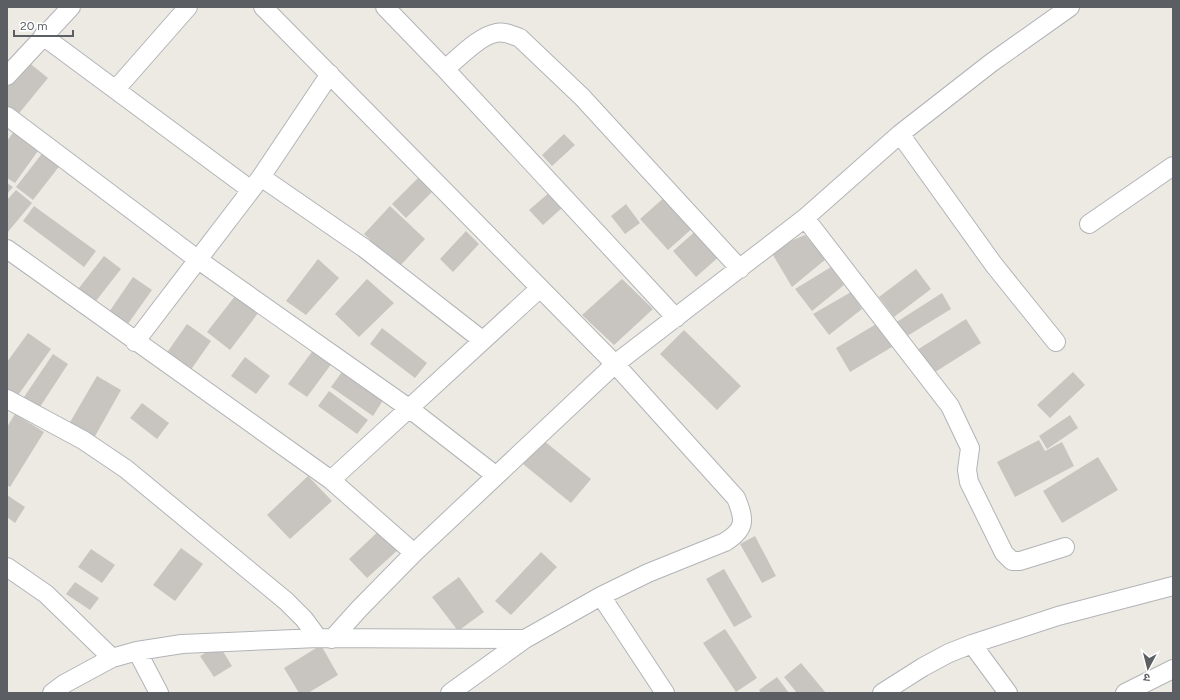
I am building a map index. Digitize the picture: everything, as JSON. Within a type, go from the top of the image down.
[{"type":"street","points":[[7,76],[71,7]]},
{"type":"street","points":[[116,90],[188,7]]},
{"type":"street","points":[[263,7],[539,289],[615,364],[736,498],[742,511],[743,521],[741,529],[734,537],[648,573],[601,596],[525,639],[450,693]]},
{"type":"street","points":[[385,7],[446,69],[676,318]]},
{"type":"street","points":[[325,638],[359,609],[414,553],[495,475],[615,364],[805,218],[900,134],[991,62],[1070,7]]},
{"type":"street","points":[[446,69],[483,37],[496,33],[509,34],[520,38],[582,97],[740,269]]},
{"type":"street","points":[[43,36],[116,90],[256,183],[364,248],[482,340]]},
{"type":"street","points":[[135,342],[256,183],[330,74]]},
{"type":"street","points":[[7,116],[197,259],[410,409],[495,475]]},
{"type":"street","points":[[900,134],[994,265],[1056,342]]},
{"type":"street","points":[[1089,224],[1173,166]]},
{"type":"street","points":[[805,218],[950,406],[970,448],[967,470],[970,482],[1004,553],[1012,560],[1020,561],[1065,547]]},
{"type":"street","points":[[10,257],[135,342],[331,480],[414,553]]},
{"type":"street","points":[[331,480],[539,289]]},
{"type":"street","points":[[7,399],[83,440],[126,469],[286,602],[325,638]]},
{"type":"street","points":[[7,567],[46,594],[112,658]]},
{"type":"street","points":[[882,693],[923,667],[949,653],[972,644],[1058,616],[1173,586]]},
{"type":"street","points":[[601,596],[665,693]]},
{"type":"street","points":[[52,693],[64,684],[112,658],[137,651],[182,644],[325,638],[525,639]]},
{"type":"street","points":[[972,644],[1001,691]]},
{"type":"street","points":[[137,651],[158,693]]},
{"type":"street","points":[[1125,693],[1173,669]]},
{"type":"building","points":[[27,61],[48,78],[16,117],[7,110],[7,86]]},
{"type":"building","points":[[15,130],[40,148],[15,183],[7,178],[7,141]]},
{"type":"building","points":[[564,134],[575,145],[552,166],[542,155]]},
{"type":"building","points":[[44,151],[61,164],[33,200],[16,187]]},
{"type":"building","points":[[423,173],[437,187],[406,218],[392,204]]},
{"type":"building","points":[[7,183],[13,187],[7,194]]},
{"type":"building","points":[[16,190],[32,203],[7,233],[7,200]]},
{"type":"building","points":[[550,192],[563,207],[543,225],[529,210]]},
{"type":"building","points":[[667,195],[695,226],[668,250],[640,219]]},
{"type":"building","points":[[626,204],[640,223],[625,234],[611,216]]},
{"type":"building","points":[[34,206],[96,251],[84,267],[23,221]]},
{"type":"building","points":[[390,206],[425,239],[399,267],[364,234]]},
{"type":"building","points":[[698,229],[721,255],[696,277],[673,251]]},
{"type":"building","points":[[466,231],[479,244],[453,272],[440,259]]},
{"type":"building","points":[[805,235],[826,259],[792,287],[770,250]]},
{"type":"building","points":[[104,256],[121,269],[92,306],[75,293]]},
{"type":"building","points":[[318,259],[339,278],[306,315],[286,301]]},
{"type":"building","points":[[831,267],[844,285],[812,311],[795,289]]},
{"type":"building","points":[[916,269],[931,289],[894,317],[879,297]]},
{"type":"building","points":[[133,277],[152,290],[125,328],[107,315]]},
{"type":"building","points":[[367,279],[394,303],[359,337],[335,314]]},
{"type":"building","points":[[622,279],[653,309],[614,345],[582,315]]},
{"type":"building","points":[[239,291],[262,308],[230,350],[207,332]]},
{"type":"building","points":[[851,292],[862,309],[829,335],[813,314]]},
{"type":"building","points":[[942,293],[951,309],[904,338],[895,323]]},
{"type":"building","points":[[966,319],[981,343],[932,374],[917,350]]},
{"type":"building","points":[[878,323],[892,347],[850,372],[836,348]]},
{"type":"building","points":[[187,324],[211,341],[190,371],[166,354]]},
{"type":"building","points":[[382,328],[427,363],[415,378],[370,344]]},
{"type":"building","points":[[684,330],[741,386],[717,410],[660,354]]},
{"type":"building","points":[[28,333],[51,349],[16,398],[7,392],[7,362]]},
{"type":"building","points":[[317,345],[335,359],[307,397],[288,384]]},
{"type":"building","points":[[53,354],[68,364],[36,413],[20,403]]},
{"type":"building","points":[[245,357],[270,376],[256,394],[231,376]]},
{"type":"building","points":[[344,369],[385,397],[373,416],[331,387]]},
{"type":"building","points":[[1073,372],[1085,385],[1050,418],[1037,405]]},
{"type":"building","points":[[97,376],[121,390],[94,438],[69,424]]},
{"type":"building","points":[[329,391],[368,420],[357,434],[318,406]]},
{"type":"building","points":[[142,403],[169,423],[157,439],[130,418]]},
{"type":"building","points":[[15,414],[44,432],[10,487],[7,485],[7,427]]},
{"type":"building","points":[[1070,415],[1078,428],[1047,449],[1039,436]]},
{"type":"building","points":[[543,440],[591,479],[571,503],[523,464]]},
{"type":"building","points":[[1039,440],[1045,451],[1062,442],[1074,466],[1015,497],[997,462]]},
{"type":"building","points":[[1098,457],[1118,490],[1062,523],[1043,491]]},
{"type":"building","points":[[308,476],[332,501],[290,539],[267,515]]},
{"type":"building","points":[[7,495],[25,507],[15,523],[7,517]]},
{"type":"building","points":[[382,528],[400,548],[367,578],[349,559]]},
{"type":"building","points":[[755,536],[776,576],[762,583],[740,544]]},
{"type":"building","points":[[181,548],[203,564],[175,601],[153,585]]},
{"type":"building","points":[[91,549],[115,565],[102,583],[78,567]]},
{"type":"building","points":[[541,552],[557,567],[511,615],[495,601]]},
{"type":"building","points":[[724,569],[752,617],[734,627],[706,579]]},
{"type":"building","points":[[459,577],[484,612],[458,631],[432,597]]},
{"type":"building","points":[[75,582],[99,598],[90,610],[66,594]]},
{"type":"building","points":[[725,629],[757,678],[736,692],[703,643]]},
{"type":"building","points":[[219,645],[232,666],[214,677],[200,656]]},
{"type":"building","points":[[321,645],[338,675],[308,693],[299,693],[284,668]]},
{"type":"building","points":[[801,663],[826,693],[797,693],[784,677]]},
{"type":"building","points":[[777,677],[789,693],[761,693],[759,690]]}]
